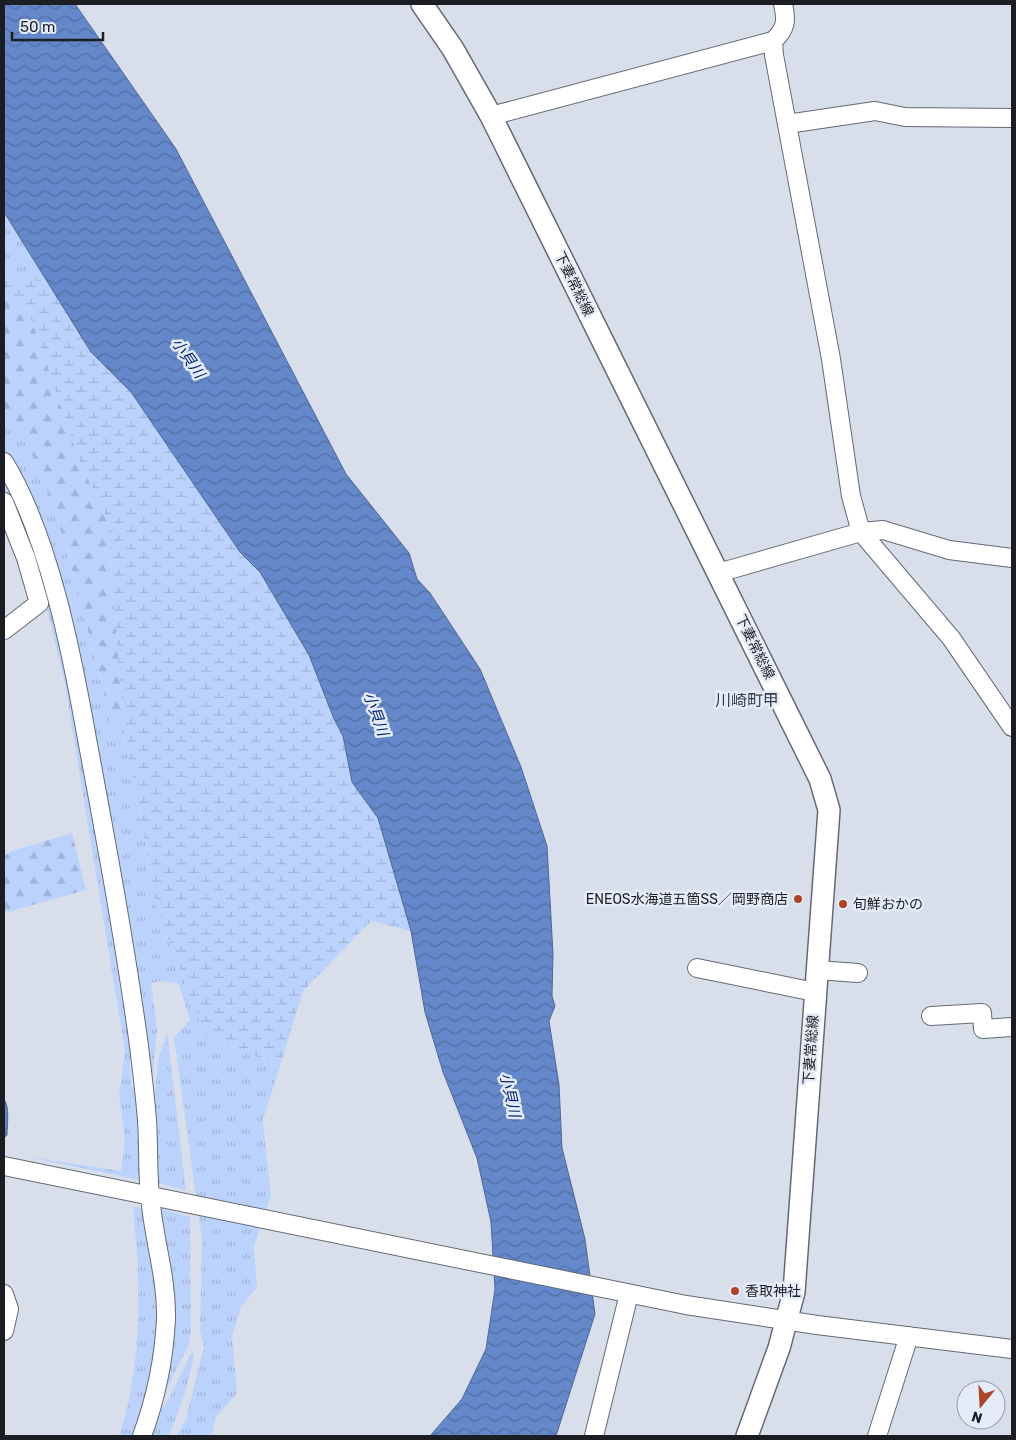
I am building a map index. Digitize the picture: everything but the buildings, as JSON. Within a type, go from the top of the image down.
[{"type":"main road","name":"下妻常総線","points":[[422,4],[454,49],[491,116],[820,779],[829,810],[794,1292],[788,1321],[747,1436]]},
{"type":"street","points":[[491,116],[773,41],[782,32],[787,20],[783,4]]},
{"type":"street","points":[[773,41],[774,55],[831,359],[851,496],[861,532],[951,638],[1012,727]]},
{"type":"street","points":[[787,124],[875,111],[905,117],[1012,118]]},
{"type":"street","points":[[4,462],[26,506],[43,555],[58,605],[82,708],[139,1046],[156,1197],[166,1319],[162,1368],[153,1408],[142,1436]]},
{"type":"street","points":[[4,502],[26,558],[39,603],[4,630]]},
{"type":"street","points":[[718,573],[861,532],[883,530],[949,550],[1012,558]]},
{"type":"street","points":[[698,968],[815,992]]},
{"type":"street","points":[[817,970],[858,973]]},
{"type":"street","points":[[931,1016],[982,1013],[983,1029],[1012,1027]]},
{"type":"street","points":[[4,1166],[623,1293],[788,1321],[1012,1349]]},
{"type":"street","points":[[594,1436],[623,1293]]},
{"type":"street","points":[[4,1294],[9,1310],[4,1331]]},
{"type":"street","points":[[877,1436],[909,1336]]},
{"type":"green space","points":[[4,212],[51,283],[4,277]]},
{"type":"green space","points":[[4,277],[51,283],[91,352],[131,392],[240,552],[260,572],[309,655],[333,719],[343,736],[352,782],[378,817],[411,931],[371,921],[303,991],[280,1066],[206,1036],[158,913],[123,722],[108,520],[80,462],[28,309],[4,296]]},
{"type":"green space","points":[[4,296],[28,309],[80,462],[108,520],[123,722],[112,727],[53,504],[38,465],[17,430],[4,414]]},
{"type":"green space","points":[[4,414],[17,430],[38,466],[53,506],[82,607],[112,726],[123,722],[158,913],[206,1036],[280,1066],[263,1120],[271,1196],[254,1246],[257,1287],[241,1307],[232,1336],[237,1393],[216,1417],[211,1436],[177,1436],[186,1419],[204,1346],[200,1331],[202,1240],[174,1037],[190,1020],[179,984],[161,981],[151,983],[157,1029],[151,1093],[68,626],[4,455]]},
{"type":"green space","points":[[4,472],[21,505],[73,682],[133,1050],[130,1061],[131,1085],[140,1098],[145,1181],[28,1157],[121,1171],[125,1139],[119,1095],[125,1051],[65,684],[51,625],[31,556],[12,503],[4,490]]},
{"type":"green space","points":[[72,833],[86,890],[4,913],[4,856],[12,851]]},
{"type":"green space","points":[[167,1033],[186,1190],[157,1183],[156,1086],[161,1049]]},
{"type":"green space","points":[[133,1207],[145,1208],[159,1310],[158,1349],[138,1436],[119,1436],[132,1380],[138,1323],[138,1265]]},
{"type":"green space","points":[[158,1208],[190,1217],[191,1331],[189,1344],[163,1396]]},
{"type":"green space","points":[[192,1352],[194,1355],[187,1386],[168,1436],[147,1436],[153,1420],[168,1400]]},
{"type":"water","name":"小貝川","points":[[4,4],[75,4],[176,149],[346,474],[409,553],[417,579],[430,593],[480,669],[521,767],[547,846],[553,954],[552,996],[555,1006],[549,1021],[559,1085],[562,1148],[585,1239],[595,1314],[556,1436],[430,1436],[462,1399],[486,1349],[495,1289],[491,1222],[477,1158],[443,1072],[425,1012],[411,931],[378,818],[352,782],[343,736],[334,719],[309,655],[260,572],[240,552],[131,392],[91,352],[4,212]]},
{"type":"water","points":[[4,1099],[8,1116],[7,1135],[5,1137]]},
{"type":"place","name":"ENEOS水海道五箇SS／岡野商店","points":[[798,899]]},
{"type":"place","name":"旬鮮おかの","points":[[843,904]]},
{"type":"place","name":"香取神社","points":[[735,1291]]},
{"type":"district","name":"川崎町甲","points":[[747,700]]}]
